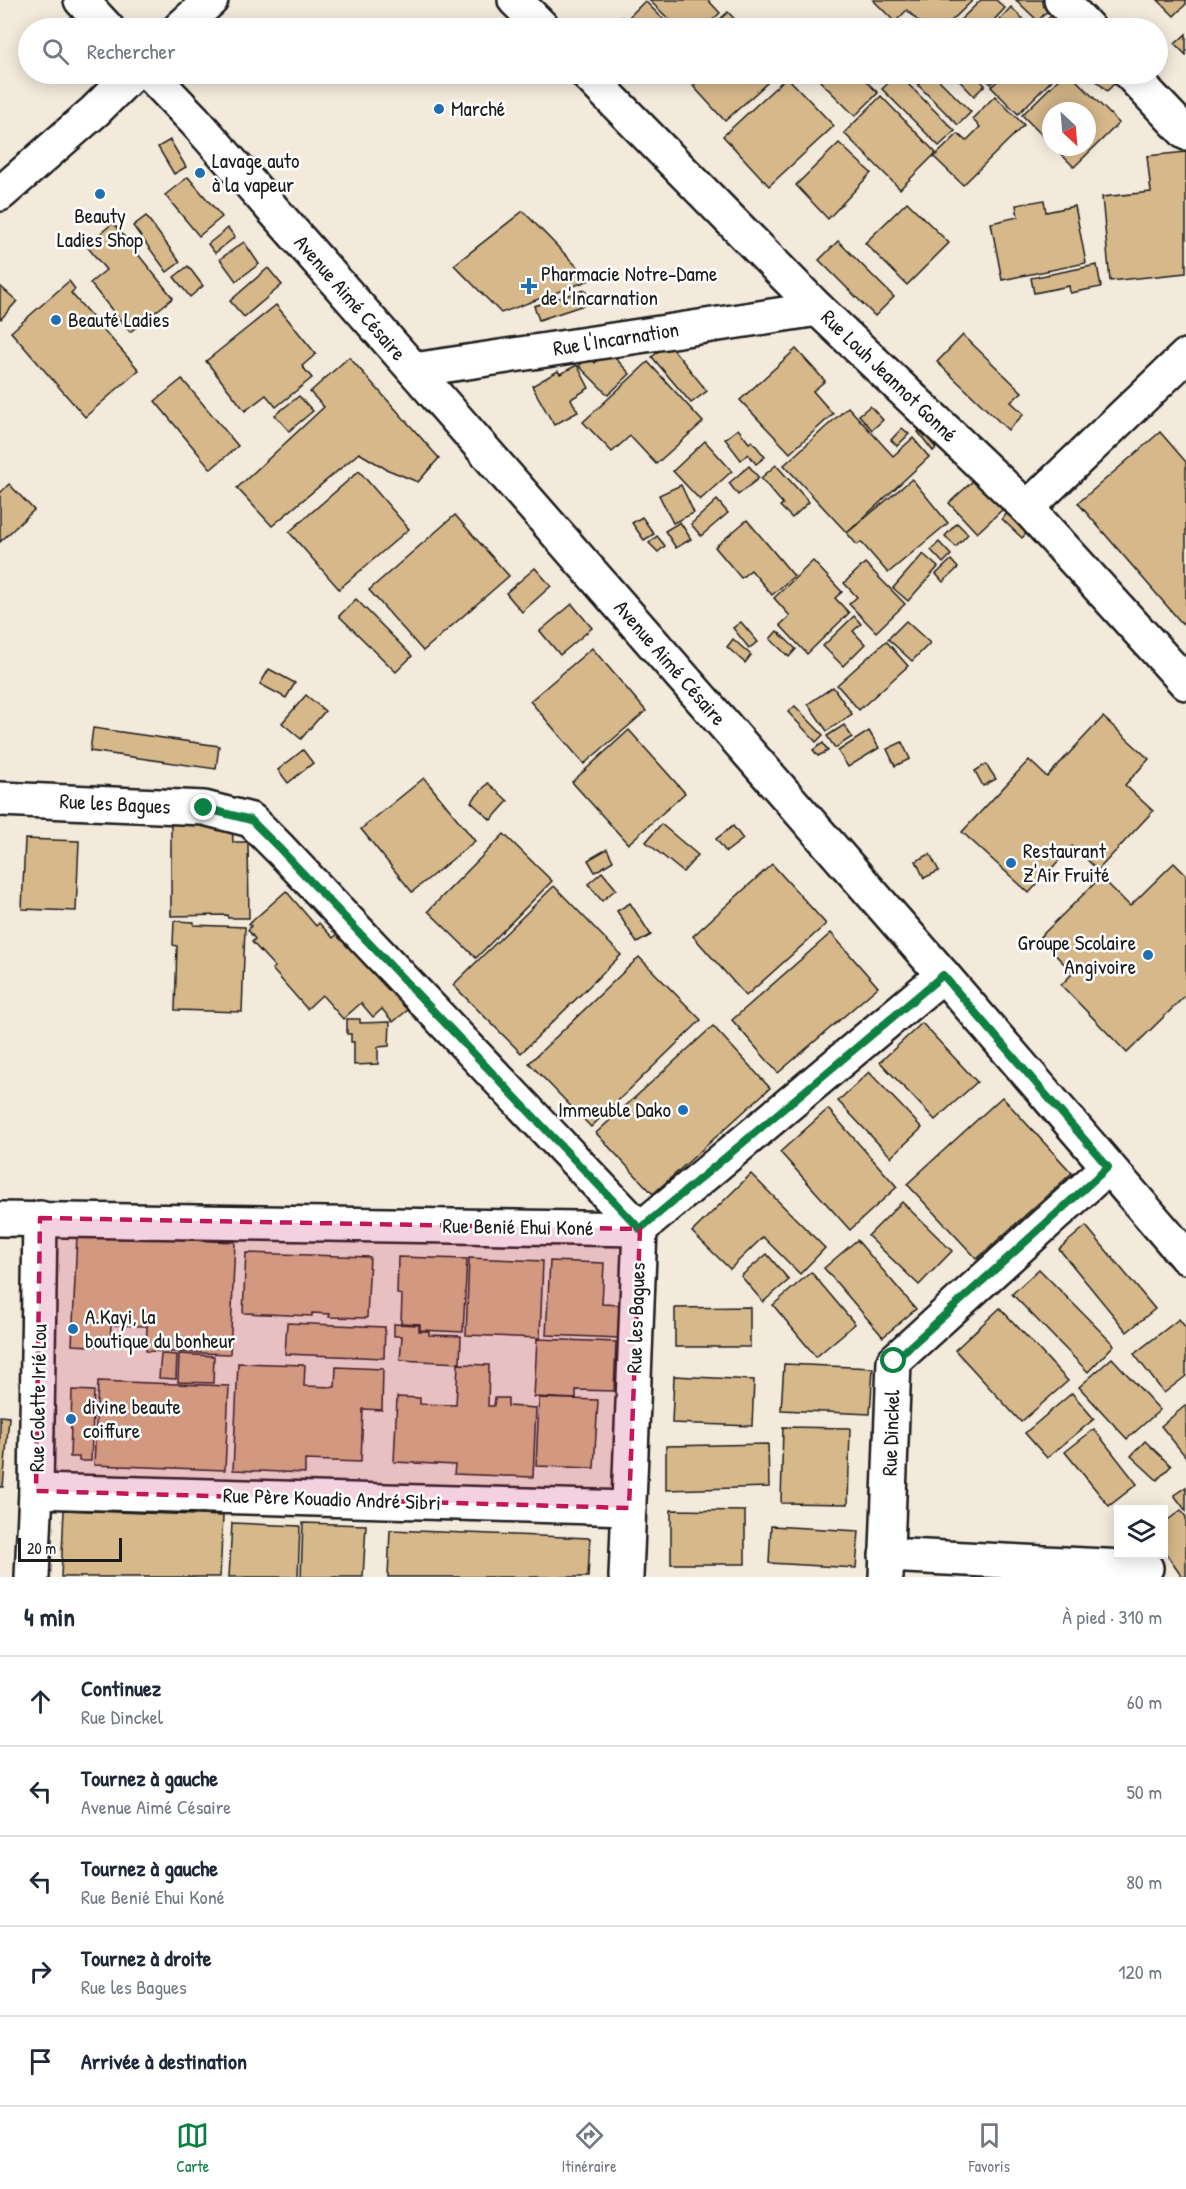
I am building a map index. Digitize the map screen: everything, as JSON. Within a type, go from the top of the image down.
[{"type":"street","points":[[81,0],[98,18]]},
{"type":"street","points":[[191,18],[211,0]]},
{"type":"street","points":[[515,0],[533,18]]},
{"type":"street","points":[[1061,0],[1078,18]]},
{"type":"street","points":[[0,194],[95,111],[122,84]]},
{"type":"street","name":"Avenue Aimé Césaire","points":[[160,84],[195,121],[414,370],[943,975],[1186,1257]]},
{"type":"street","name":"Rue Louh Jeannot Gonné","points":[[597,84],[818,309],[1028,508],[1186,682]]},
{"type":"street","points":[[1139,84],[1186,133]]},
{"type":"street","name":"Rue l'Incarnation","points":[[414,370],[818,309]]},
{"type":"street","points":[[1028,508],[1186,356]]},
{"type":"street","name":"Rue les Bagues","points":[[0,799],[204,808],[251,820],[640,1229],[626,1577]]},
{"type":"street","points":[[640,1229],[943,975]]},
{"type":"street","name":"Rue Dinckel","points":[[886,1566],[894,1361],[1108,1167]]},
{"type":"street","name":"Rue Colette Irié Lou","points":[[32,1577],[36,1491],[40,1218]]},
{"type":"street","name":"Rue Benié Ehui Koné","points":[[0,1219],[640,1229]]},
{"type":"street","name":"Rue Père Kouadio André Sibri","points":[[36,1491],[628,1508]]},
{"type":"street","points":[[886,1566],[1146,1568]]},
{"type":"highlighted area","points":[[40,1218],[640,1229],[629,1508],[36,1491]]},
{"type":"building","points":[[649,0],[708,0],[720,13],[715,18],[668,18]]},
{"type":"building","points":[[873,0],[973,0],[954,18],[915,18],[907,10],[899,18],[891,18]]},
{"type":"building","points":[[981,0],[996,0],[1005,8],[996,18],[962,18]]},
{"type":"building","points":[[1016,0],[1046,0],[1052,6],[1041,18],[1035,18]]},
{"type":"building","points":[[1158,0],[1186,0],[1186,4],[1174,16]]},
{"type":"building","points":[[645,1],[662,18],[628,18]]},
{"type":"building","points":[[1011,7],[1022,18],[1001,18]]},
{"type":"building","points":[[728,12],[734,18],[721,18]]},
{"type":"building","points":[[1054,13],[1059,18],[1049,18]]},
{"type":"building","points":[[1186,34],[1186,55],[1175,44]]},
{"type":"building","points":[[695,84],[766,84],[725,121],[693,86]]},
{"type":"building","points":[[779,84],[794,84],[834,126],[769,186],[723,136]]},
{"type":"building","points":[[823,84],[869,84],[878,93],[855,116]]},
{"type":"building","points":[[887,84],[908,84],[955,131],[939,146],[882,89]]},
{"type":"building","points":[[943,84],[971,112],[958,125],[918,85]]},
{"type":"building","points":[[963,84],[985,85],[974,96]]},
{"type":"building","points":[[994,84],[1048,84],[1018,114],[991,87]]},
{"type":"building","points":[[1054,84],[1080,84],[1119,123],[1096,145],[1096,102],[1042,102],[1042,135],[1022,115]]},
{"type":"building","points":[[1100,84],[1114,84],[1107,91]]},
{"type":"building","points":[[881,96],[936,153],[900,189],[844,133]]},
{"type":"building","points":[[995,96],[1024,125],[963,185],[934,157],[958,134],[966,141],[980,127],[972,119]]},
{"type":"building","points":[[170,140],[186,167],[174,174],[158,147]]},
{"type":"building","points":[[839,143],[871,173],[828,219],[796,185]]},
{"type":"building","points":[[1186,152],[1186,273],[1110,281],[1102,197],[1151,192],[1147,156]]},
{"type":"building","points":[[1063,156],[1085,156],[1074,167]]},
{"type":"building","points":[[188,177],[222,217],[199,236],[165,195]]},
{"type":"building","points":[[1044,200],[1046,212],[1075,206],[1086,263],[1002,280],[991,223],[1018,217],[1016,205]]},
{"type":"building","points":[[907,202],[949,243],[907,285],[865,243]]},
{"type":"building","points":[[523,211],[590,280],[501,313],[454,265]]},
{"type":"building","points":[[146,216],[180,262],[167,272],[133,226]]},
{"type":"building","points":[[113,223],[173,298],[130,332],[90,283],[106,270],[86,245]]},
{"type":"building","points":[[228,228],[235,237],[215,253],[208,244]]},
{"type":"building","points":[[838,241],[894,297],[875,316],[819,260]]},
{"type":"building","points":[[244,242],[259,264],[236,281],[220,259]]},
{"type":"building","points":[[1097,265],[1101,287],[1070,293],[1069,286],[1034,293],[1031,278]]},
{"type":"building","points":[[188,266],[203,286],[190,297],[174,277]]},
{"type":"building","points":[[268,268],[282,285],[244,317],[230,301]]},
{"type":"building","points":[[69,281],[75,289],[71,293],[139,370],[85,417],[11,332]]},
{"type":"building","points":[[0,286],[17,301],[1,319],[0,318]]},
{"type":"building","points":[[585,290],[590,303],[539,320],[534,306]]},
{"type":"building","points":[[276,305],[316,354],[302,366],[312,378],[276,407],[266,395],[245,411],[206,361]]},
{"type":"building","points":[[963,335],[1022,392],[1011,402],[1024,414],[1008,430],[937,362]]},
{"type":"building","points":[[668,343],[707,391],[691,403],[652,357]]},
{"type":"building","points":[[796,349],[825,381],[813,391],[833,414],[790,453],[740,400]]},
{"type":"building","points":[[608,350],[630,374],[608,395],[579,366],[589,356],[595,363]]},
{"type":"building","points":[[349,357],[439,458],[418,482],[386,469],[359,453],[272,526],[237,488],[324,407],[310,392]]},
{"type":"building","points":[[648,362],[703,422],[656,464],[630,436],[612,452],[583,422]]},
{"type":"building","points":[[577,365],[589,388],[571,399],[578,412],[554,425],[532,386],[558,371],[560,374]]},
{"type":"building","points":[[182,379],[238,446],[211,469],[155,401]]},
{"type":"building","points":[[299,396],[313,411],[289,431],[275,415]]},
{"type":"building","points":[[870,406],[883,420],[872,430],[859,415]]},
{"type":"building","points":[[848,407],[893,456],[913,438],[929,457],[847,533],[784,465]]},
{"type":"building","points":[[902,428],[909,434],[897,446],[891,440]]},
{"type":"building","points":[[738,429],[765,457],[756,464],[748,454],[741,460],[725,439]]},
{"type":"building","points":[[921,430],[936,448],[933,451],[918,432]]},
{"type":"building","points":[[1160,432],[1186,462],[1186,628],[1078,503]]},
{"type":"building","points":[[705,441],[732,471],[700,500],[673,471]]},
{"type":"building","points":[[776,465],[809,502],[792,518],[780,506],[783,504],[761,478]]},
{"type":"building","points":[[749,466],[759,478],[738,495],[729,483]]},
{"type":"building","points":[[359,471],[409,529],[339,589],[289,532]]},
{"type":"building","points":[[912,479],[948,523],[888,573],[861,542],[857,545],[847,533]]},
{"type":"building","points":[[975,479],[1003,509],[977,533],[949,503]]},
{"type":"building","points":[[9,484],[34,510],[0,542],[0,493]]},
{"type":"building","points":[[681,485],[694,513],[673,523],[659,495]]},
{"type":"building","points":[[717,500],[728,513],[701,536],[691,524]]},
{"type":"building","points":[[1016,504],[1036,523],[1022,538],[1002,519]]},
{"type":"building","points":[[455,515],[509,576],[423,651],[369,590]]},
{"type":"building","points":[[642,517],[654,534],[644,540],[632,523]]},
{"type":"building","points":[[747,520],[794,576],[772,595],[751,570],[741,578],[715,547]]},
{"type":"building","points":[[680,522],[691,539],[676,548],[665,531]]},
{"type":"building","points":[[957,523],[968,534],[956,547],[945,536]]},
{"type":"building","points":[[657,536],[665,546],[658,552],[649,543]]},
{"type":"building","points":[[939,542],[951,555],[943,563],[931,550]]},
{"type":"building","points":[[923,554],[938,567],[908,601],[893,588]]},
{"type":"building","points":[[951,560],[958,568],[943,582],[936,574]]},
{"type":"building","points":[[813,561],[842,592],[835,598],[849,613],[807,654],[780,625],[790,616],[774,598]]},
{"type":"building","points":[[865,563],[905,604],[876,632],[849,604],[857,597],[844,583]]},
{"type":"building","points":[[535,568],[551,586],[522,612],[506,593]]},
{"type":"building","points":[[356,599],[412,656],[396,672],[339,616]]},
{"type":"building","points":[[572,604],[592,628],[560,655],[540,631]]},
{"type":"building","points":[[854,616],[861,624],[853,631],[865,644],[843,666],[823,646]]},
{"type":"building","points":[[906,621],[930,643],[912,661],[888,639]]},
{"type":"building","points":[[741,622],[758,642],[749,648],[733,628]]},
{"type":"building","points":[[777,631],[796,649],[789,657],[770,639]]},
{"type":"building","points":[[733,639],[751,655],[745,663],[727,647]]},
{"type":"building","points":[[886,641],[908,666],[859,710],[837,685]]},
{"type":"building","points":[[592,648],[646,711],[584,764],[530,701]]},
{"type":"building","points":[[269,669],[295,683],[286,698],[260,684]]},
{"type":"building","points":[[833,687],[852,714],[827,731],[808,704]]},
{"type":"building","points":[[306,695],[325,711],[301,739],[282,723]]},
{"type":"building","points":[[795,706],[823,735],[816,742],[788,712]]},
{"type":"building","points":[[1103,717],[1149,759],[1125,785],[1153,811],[1098,870],[1072,846],[1029,893],[962,832],[1029,760],[1047,777]]},
{"type":"building","points":[[844,725],[852,737],[835,748],[827,736]]},
{"type":"building","points":[[93,728],[219,746],[216,769],[90,751]]},
{"type":"building","points":[[629,730],[685,793],[628,844],[572,782]]},
{"type":"building","points":[[869,731],[879,748],[848,767],[838,751]]},
{"type":"building","points":[[902,742],[910,759],[895,766],[887,749]]},
{"type":"building","points":[[823,743],[828,751],[818,756],[813,750]]},
{"type":"building","points":[[303,750],[313,763],[288,783],[278,770]]},
{"type":"building","points":[[986,764],[996,779],[983,786],[975,771]]},
{"type":"building","points":[[424,778],[475,841],[412,892],[361,829]]},
{"type":"building","points":[[488,783],[508,801],[491,820],[471,802]]},
{"type":"building","points":[[171,823],[232,824],[233,842],[248,842],[249,918],[228,918],[227,915],[171,916]]},
{"type":"building","points":[[661,824],[698,855],[683,872],[646,842]]},
{"type":"building","points":[[733,826],[743,839],[726,852],[716,839]]},
{"type":"building","points":[[504,834],[552,881],[476,958],[428,911]]},
{"type":"building","points":[[25,839],[79,841],[76,911],[22,909]]},
{"type":"building","points":[[607,849],[613,861],[595,872],[588,860]]},
{"type":"building","points":[[930,854],[939,871],[924,878],[916,861]]},
{"type":"building","points":[[1174,863],[1186,875],[1186,995],[1127,1053],[1061,985],[1073,973],[1039,938],[1101,877],[1130,906]]},
{"type":"building","points":[[772,864],[826,924],[746,996],[693,936]]},
{"type":"building","points":[[602,872],[616,889],[602,901],[588,884]]},
{"type":"building","points":[[554,886],[621,955],[521,1053],[453,985]]},
{"type":"building","points":[[286,891],[316,926],[319,923],[333,938],[340,931],[409,1009],[393,1022],[382,1009],[373,1017],[361,1003],[343,1019],[322,995],[307,1009],[272,969],[275,967],[252,942],[255,939],[248,930],[251,926],[249,924]]},
{"type":"building","points":[[630,903],[651,935],[637,943],[617,911]]},
{"type":"building","points":[[174,921],[194,922],[194,925],[245,927],[242,1012],[175,1010],[177,946],[173,945]]},
{"type":"building","points":[[831,933],[878,987],[778,1073],[732,1020]]},
{"type":"building","points":[[639,957],[701,1020],[591,1127],[529,1063]]},
{"type":"building","points":[[347,1019],[360,1019],[360,1023],[390,1022],[389,1046],[378,1047],[378,1064],[354,1065],[354,1042],[351,1042],[351,1034],[347,1034]]},
{"type":"building","points":[[922,1023],[977,1082],[935,1120],[880,1062]]},
{"type":"building","name":"Immeuble Dako","points":[[713,1026],[770,1088],[653,1194],[596,1133]]},
{"type":"building","points":[[869,1072],[922,1128],[891,1157],[838,1101]]},
{"type":"building","points":[[1002,1097],[1072,1173],[977,1259],[907,1184]]},
{"type":"building","points":[[828,1109],[897,1187],[850,1230],[780,1152]]},
{"type":"building","points":[[751,1174],[825,1248],[800,1274],[763,1237],[730,1269],[692,1232]]},
{"type":"building","points":[[902,1202],[952,1251],[919,1285],[868,1236]]},
{"type":"building","points":[[1086,1226],[1155,1309],[1127,1332],[1059,1249]]},
{"type":"building","points":[[77,1235],[235,1242],[230,1354],[146,1351],[147,1326],[111,1325],[110,1347],[72,1345]]},
{"type":"building","points":[[857,1240],[916,1309],[883,1337],[824,1268]]},
{"type":"building","points":[[246,1253],[370,1257],[367,1318],[329,1317],[330,1314],[312,1313],[312,1316],[243,1313]]},
{"type":"building","points":[[767,1254],[789,1280],[763,1302],[741,1276]]},
{"type":"building","points":[[398,1257],[467,1259],[463,1332],[420,1330],[420,1324],[401,1323],[402,1295],[397,1294]]},
{"type":"building","points":[[469,1258],[543,1261],[540,1338],[466,1335]]},
{"type":"building","points":[[550,1261],[604,1263],[602,1304],[622,1305],[621,1338],[546,1335]]},
{"type":"building","points":[[1039,1269],[1114,1345],[1088,1372],[1012,1294]]},
{"type":"building","points":[[811,1272],[855,1324],[816,1357],[773,1305]]},
{"type":"building","points":[[750,1307],[750,1347],[675,1347],[675,1308]]},
{"type":"building","points":[[1000,1308],[1068,1381],[1021,1422],[955,1350]]},
{"type":"building","points":[[1179,1319],[1186,1328],[1186,1376],[1164,1393],[1134,1354]]},
{"type":"building","points":[[287,1323],[385,1327],[384,1358],[285,1354]]},
{"type":"building","points":[[394,1324],[419,1325],[419,1331],[429,1331],[429,1335],[461,1336],[460,1363],[400,1360],[402,1336],[394,1336]]},
{"type":"building","points":[[537,1339],[616,1342],[614,1391],[576,1390],[576,1399],[534,1397]]},
{"type":"building","points":[[161,1354],[177,1355],[176,1379],[159,1378]]},
{"type":"building","points":[[179,1354],[214,1356],[213,1383],[178,1382]]},
{"type":"building","points":[[1112,1358],[1160,1410],[1127,1439],[1079,1387]]},
{"type":"building","points":[[238,1363],[305,1365],[304,1386],[335,1387],[336,1367],[383,1369],[382,1410],[363,1409],[361,1462],[305,1460],[305,1473],[233,1470]]},
{"type":"building","points":[[458,1364],[489,1365],[488,1406],[494,1406],[495,1398],[508,1398],[508,1406],[536,1408],[533,1477],[454,1474],[455,1465],[394,1462],[397,1397],[420,1398],[420,1404],[456,1405]]},
{"type":"building","points":[[784,1364],[873,1368],[870,1414],[781,1410]]},
{"type":"building","points":[[674,1376],[754,1380],[752,1426],[672,1423]]},
{"type":"building","points":[[98,1381],[229,1386],[225,1470],[94,1465]]},
{"type":"building","points":[[72,1390],[94,1391],[91,1461],[79,1461],[79,1457],[70,1457]]},
{"type":"building","points":[[1072,1393],[1094,1419],[1047,1458],[1025,1433]]},
{"type":"building","points":[[539,1398],[598,1400],[594,1468],[536,1466]]},
{"type":"building","points":[[1186,1405],[1186,1457],[1161,1426]]},
{"type":"building","points":[[0,1416],[9,1417],[3,1487],[0,1487]]},
{"type":"building","points":[[783,1427],[850,1428],[848,1504],[781,1503]]},
{"type":"building","points":[[1094,1429],[1137,1484],[1109,1506],[1065,1452]]},
{"type":"building","points":[[1145,1441],[1171,1466],[1157,1480],[1131,1456]]},
{"type":"building","points":[[768,1444],[769,1487],[666,1490],[666,1446]]},
{"type":"building","points":[[1186,1487],[1186,1511],[1174,1495]]},
{"type":"building","points":[[64,1510],[223,1516],[220,1577],[61,1577]]},
{"type":"building","points":[[671,1510],[745,1511],[745,1564],[671,1564]]},
{"type":"building","points":[[1181,1510],[1186,1517],[1186,1577],[1182,1577],[1168,1557],[1168,1520]]},
{"type":"building","points":[[232,1523],[300,1526],[298,1577],[229,1577]]},
{"type":"building","points":[[303,1523],[366,1525],[363,1577],[301,1577]]},
{"type":"building","points":[[771,1526],[859,1531],[856,1568],[769,1563]]},
{"type":"building","points":[[390,1530],[590,1538],[588,1577],[388,1577]]},
{"type":"place","name":"Marché","points":[[439,109]]},
{"type":"place","name":"Lavage auto à la vapeur","points":[[200,173]]},
{"type":"place","name":"Beauty Ladies Shop","points":[[100,194]]},
{"type":"place","name":"Pharmacie Notre-Dame de l'Incarnation","points":[[529,286]]},
{"type":"place","name":"Beauté Ladies","points":[[56,320]]},
{"type":"place","name":"Restaurant Z'Air Fruité","points":[[1011,863]]},
{"type":"place","name":"Groupe Scolaire Angivoire","points":[[1148,955]]},
{"type":"place","name":"Immeuble Dako","points":[[683,1110]]},
{"type":"place","name":"A.Kayi, la boutique du bonheur","points":[[73,1329]]},
{"type":"place","name":"divine beaute coiffure","points":[[71,1419]]},
{"type":"route","points":[[204,808],[251,820],[640,1229],[943,975],[1108,1167],[894,1361]]}]
